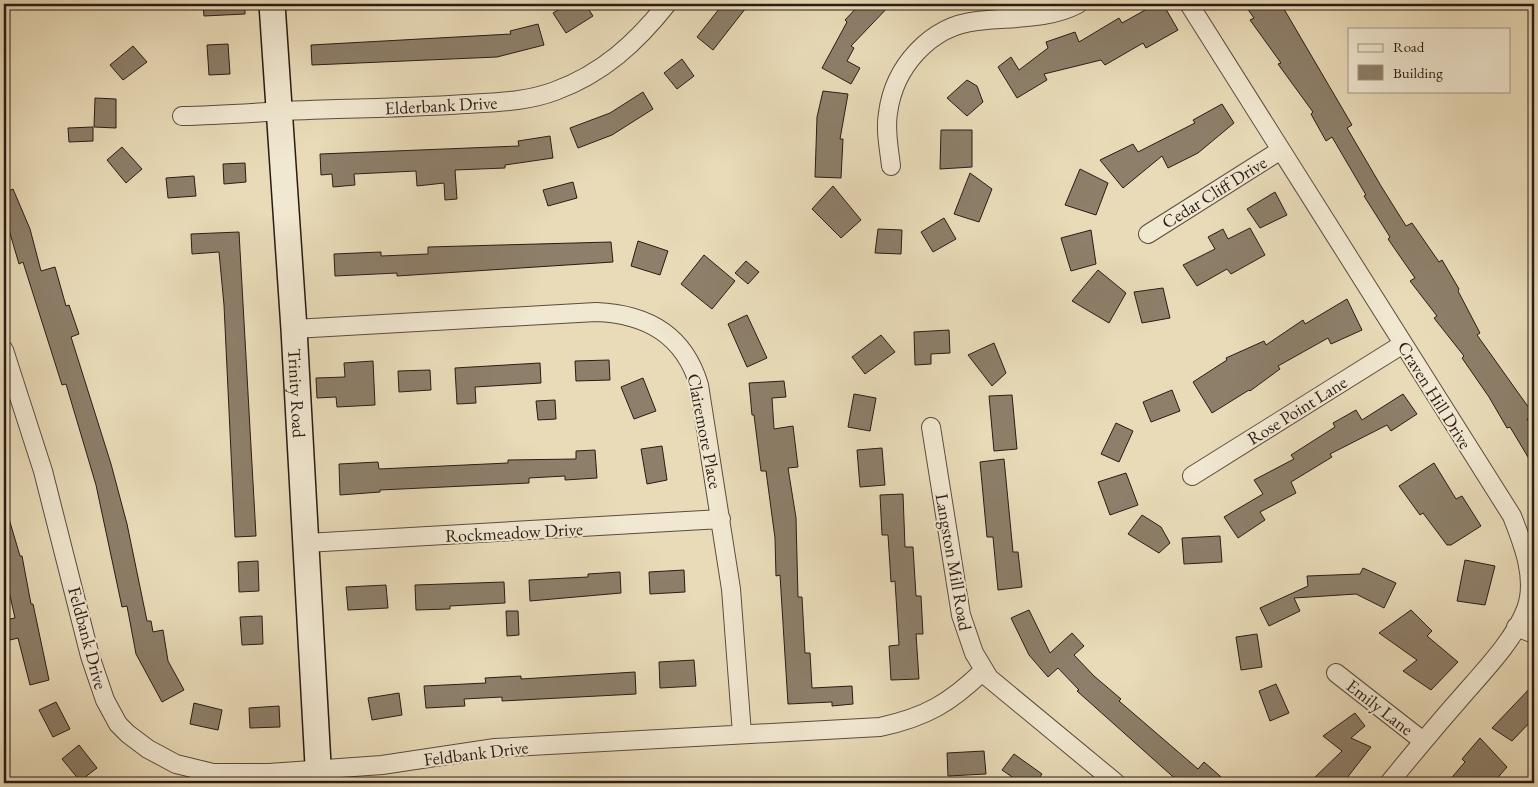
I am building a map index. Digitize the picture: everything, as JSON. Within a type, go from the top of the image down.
[{"type":"street","name":"Trinity Road","points":[[272,4],[294,329],[319,776]]},
{"type":"street","name":"Elderbank Drive","points":[[182,116],[279,110],[418,107],[511,102],[533,98],[554,92],[598,71],[625,51],[648,27],[666,4]]},
{"type":"street","points":[[891,166],[887,131],[891,95],[908,63],[925,43],[939,33],[975,21],[1046,15],[1078,4]]},
{"type":"street","name":"Craven Hill Drive","points":[[1189,4],[1512,516],[1527,558],[1530,580],[1530,610],[1516,626],[1486,669],[1389,783]]},
{"type":"street","name":"Cedar Cliff Drive","points":[[1148,234],[1281,150]]},
{"type":"street","name":"Clairemore Place","points":[[294,329],[596,312],[618,313],[642,319],[670,337],[685,354],[695,372],[721,519],[736,634],[742,734]]},
{"type":"street","name":"Rose Point Lane","points":[[1192,476],[1403,344]]},
{"type":"street","name":"Feldbank Drive","points":[[4,350],[43,472],[97,678],[105,700],[118,724],[148,749],[189,769],[213,773],[319,776],[495,748],[880,727],[912,720],[939,707],[983,671]]},
{"type":"street","name":"Langston Mill Road","points":[[931,427],[961,615],[967,636],[983,671],[1001,689],[1116,783]]},
{"type":"street","name":"Rockmeadow Drive","points":[[306,542],[721,519]]},
{"type":"street","points":[[1516,626],[1534,634]]},
{"type":"street","name":"Emily Lane","points":[[1336,672],[1423,741]]},
{"type":"building","points":[[203,4],[245,4],[245,14],[204,16]]},
{"type":"building","points":[[568,4],[585,4],[593,16],[566,33],[553,13]]},
{"type":"building","points":[[723,4],[749,4],[713,50],[697,37]]},
{"type":"building","points":[[860,4],[891,4],[851,46],[854,48],[847,61],[860,68],[851,84],[822,68],[847,22],[845,20]]},
{"type":"building","points":[[1156,4],[1163,4],[1178,30],[1146,48],[1143,43],[1105,65],[1101,60],[1044,74],[1047,80],[1017,98],[998,67],[1011,57],[1019,70],[1048,48],[1046,42],[1075,32],[1079,42],[1119,18],[1122,23]]},
{"type":"building","points":[[1244,4],[1281,4],[1352,125],[1347,128],[1406,226],[1412,223],[1439,262],[1442,260],[1459,289],[1458,291],[1480,333],[1477,335],[1534,415],[1527,419],[1534,430],[1534,467],[1510,427],[1507,428],[1489,397],[1462,358],[1464,356],[1434,318],[1437,316],[1410,281],[1415,278],[1388,239],[1390,237],[1364,196],[1366,195],[1332,137],[1326,141],[1311,114],[1313,112],[1278,64],[1281,63],[1250,20],[1254,18]]},
{"type":"building","points":[[538,24],[544,45],[497,57],[312,65],[311,45],[511,34],[510,31]]},
{"type":"building","points":[[228,44],[230,74],[209,75],[207,45]]},
{"type":"building","points":[[133,46],[147,62],[123,80],[110,65]]},
{"type":"building","points":[[682,59],[694,76],[677,89],[664,73]]},
{"type":"building","points":[[967,80],[977,86],[983,102],[967,116],[947,98]]},
{"type":"building","points":[[823,91],[848,94],[840,139],[843,139],[841,178],[815,177],[817,117]]},
{"type":"building","points":[[643,92],[653,109],[612,135],[578,148],[570,128],[610,113]]},
{"type":"building","points":[[95,98],[116,99],[116,128],[94,127]]},
{"type":"building","points":[[1222,104],[1234,123],[1198,153],[1168,168],[1162,156],[1123,188],[1100,160],[1133,144],[1138,152],[1195,123],[1193,120]]},
{"type":"building","points":[[93,127],[93,141],[69,142],[68,128]]},
{"type":"building","points":[[941,130],[972,130],[972,167],[940,169]]},
{"type":"building","points":[[550,136],[553,158],[505,165],[505,168],[455,170],[457,199],[445,200],[444,183],[417,186],[416,171],[354,174],[355,185],[333,187],[332,174],[321,175],[320,154],[519,146],[518,141]]},
{"type":"building","points":[[122,147],[142,169],[126,183],[107,160]]},
{"type":"building","points":[[245,163],[246,182],[224,184],[223,164]]},
{"type":"building","points":[[1080,169],[1108,183],[1096,215],[1065,205]]},
{"type":"building","points":[[970,173],[992,189],[979,222],[954,214]]},
{"type":"building","points":[[194,176],[196,196],[168,198],[166,178]]},
{"type":"building","points":[[573,182],[577,198],[548,206],[543,190]]},
{"type":"building","points":[[833,186],[861,220],[841,238],[812,209]]},
{"type":"building","points":[[13,189],[30,229],[41,271],[55,267],[66,306],[69,305],[79,334],[71,337],[111,464],[127,524],[147,621],[151,621],[153,632],[163,630],[168,661],[184,690],[162,702],[136,654],[127,606],[122,607],[96,485],[66,384],[62,385],[23,262],[19,264],[7,223],[4,224],[4,193]]},
{"type":"building","points":[[1275,192],[1287,215],[1260,228],[1247,209]]},
{"type":"building","points":[[944,218],[956,239],[933,252],[921,232]]},
{"type":"building","points":[[1250,228],[1265,255],[1231,274],[1227,269],[1197,286],[1183,265],[1215,249],[1208,237],[1223,229],[1228,239]]},
{"type":"building","points":[[878,229],[902,230],[901,254],[875,253]]},
{"type":"building","points":[[1091,230],[1096,264],[1071,271],[1061,238]]},
{"type":"building","points":[[239,232],[256,536],[235,537],[224,305],[219,252],[192,254],[191,234]]},
{"type":"building","points":[[638,241],[668,251],[660,275],[631,266]]},
{"type":"building","points":[[611,242],[613,262],[397,276],[397,273],[335,276],[334,254],[381,252],[381,256],[428,254],[428,247]]},
{"type":"building","points":[[704,255],[735,281],[712,309],[681,284]]},
{"type":"building","points":[[746,261],[759,272],[748,284],[735,273]]},
{"type":"building","points":[[1098,270],[1126,293],[1109,323],[1072,301]]},
{"type":"building","points":[[1163,288],[1170,318],[1142,323],[1134,292]]},
{"type":"building","points":[[1347,299],[1362,330],[1331,344],[1328,338],[1278,366],[1280,369],[1250,391],[1212,413],[1193,382],[1227,360],[1226,358],[1264,341],[1266,345],[1303,320],[1305,324]]},
{"type":"building","points":[[747,315],[767,358],[747,367],[728,324]]},
{"type":"building","points":[[949,330],[950,353],[931,354],[931,364],[915,365],[914,332]]},
{"type":"building","points":[[881,335],[895,352],[865,374],[852,357]]},
{"type":"building","points":[[994,343],[1006,373],[992,386],[968,355]]},
{"type":"building","points":[[609,360],[610,380],[576,381],[575,361]]},
{"type":"building","points":[[373,361],[375,405],[337,407],[336,397],[317,398],[316,378],[345,377],[344,363]]},
{"type":"building","points":[[540,363],[541,383],[475,387],[476,403],[457,404],[455,368]]},
{"type":"building","points":[[430,370],[431,390],[399,392],[398,371]]},
{"type":"building","points":[[643,378],[656,411],[634,419],[621,387]]},
{"type":"building","points":[[784,381],[786,397],[772,398],[774,429],[793,426],[798,467],[788,468],[796,518],[798,597],[802,597],[805,653],[810,653],[812,688],[852,686],[853,704],[832,706],[832,702],[788,704],[780,575],[776,576],[775,538],[766,471],[761,471],[749,383]]},
{"type":"building","points":[[1172,390],[1180,411],[1151,422],[1143,402]]},
{"type":"building","points":[[854,394],[876,398],[870,431],[848,427]]},
{"type":"building","points":[[1403,394],[1417,414],[1391,431],[1387,425],[1330,454],[1332,457],[1291,482],[1296,493],[1260,512],[1265,520],[1238,538],[1224,517],[1263,494],[1254,480],[1294,459],[1291,455],[1335,427],[1333,423],[1356,410],[1362,420]]},
{"type":"building","points":[[1012,395],[1017,449],[994,451],[989,396]]},
{"type":"building","points":[[555,400],[556,419],[538,420],[536,401]]},
{"type":"building","points":[[1116,423],[1133,431],[1119,462],[1101,454]]},
{"type":"building","points":[[662,446],[667,480],[647,484],[641,449]]},
{"type":"building","points":[[882,448],[885,485],[860,487],[857,450]]},
{"type":"building","points":[[595,450],[597,478],[565,480],[565,476],[529,478],[529,483],[380,490],[380,492],[340,495],[339,464],[378,462],[379,469],[508,463],[508,460],[576,459],[576,451]]},
{"type":"building","points":[[1004,459],[1013,552],[1018,552],[1022,587],[998,590],[993,537],[987,537],[980,462]]},
{"type":"building","points":[[1434,463],[1456,499],[1462,496],[1481,526],[1451,545],[1447,545],[1423,513],[1420,515],[1399,486]]},
{"type":"building","points":[[1126,473],[1138,505],[1110,515],[1098,482]]},
{"type":"building","points":[[903,494],[905,547],[913,547],[916,596],[921,596],[923,634],[916,634],[919,679],[891,680],[889,646],[899,645],[895,581],[891,582],[888,535],[882,535],[880,495]]},
{"type":"building","points":[[7,512],[20,556],[22,556],[49,680],[30,685],[18,638],[10,640],[5,620],[15,618],[4,569],[4,513]]},
{"type":"building","points":[[1142,515],[1161,527],[1170,543],[1159,553],[1128,534]]},
{"type":"building","points":[[1220,536],[1222,562],[1184,564],[1182,538]]},
{"type":"building","points":[[1465,560],[1495,566],[1485,605],[1457,601]]},
{"type":"building","points":[[258,561],[259,591],[239,592],[238,562]]},
{"type":"building","points":[[1363,568],[1396,583],[1384,608],[1356,594],[1294,598],[1300,611],[1269,626],[1260,608],[1308,586],[1307,576],[1360,574]]},
{"type":"building","points":[[684,570],[685,592],[650,594],[649,572]]},
{"type":"building","points":[[620,572],[621,593],[530,601],[529,580],[588,577],[588,574]]},
{"type":"building","points":[[504,582],[505,603],[450,606],[450,609],[416,610],[415,585]]},
{"type":"building","points":[[386,585],[388,608],[348,610],[346,587]]},
{"type":"building","points":[[1029,610],[1050,653],[1072,633],[1084,646],[1074,655],[1094,676],[1121,699],[1119,701],[1198,769],[1204,762],[1228,783],[1180,783],[1077,691],[1079,690],[1058,668],[1048,677],[1029,655],[1011,618]]},
{"type":"building","points":[[1411,610],[1432,631],[1427,636],[1458,662],[1431,690],[1403,671],[1417,660],[1379,633]]},
{"type":"building","points":[[506,611],[518,611],[519,635],[507,636]]},
{"type":"building","points":[[262,616],[263,644],[242,645],[240,617]]},
{"type":"building","points":[[1257,634],[1262,667],[1241,670],[1236,637]]},
{"type":"building","points":[[694,660],[696,686],[660,688],[659,662]]},
{"type":"building","points":[[635,672],[636,694],[502,701],[502,697],[464,699],[465,706],[426,708],[424,686],[486,683],[485,678],[521,676],[521,679]]},
{"type":"building","points":[[1276,684],[1289,713],[1270,721],[1259,691]]},
{"type":"building","points":[[1534,684],[1534,718],[1512,741],[1492,728]]},
{"type":"building","points":[[399,693],[402,715],[372,720],[368,698]]},
{"type":"building","points":[[56,702],[70,729],[53,737],[39,710]]},
{"type":"building","points":[[194,703],[222,710],[218,730],[190,724]]},
{"type":"building","points":[[279,706],[280,727],[250,728],[249,708]]},
{"type":"building","points":[[1355,713],[1365,726],[1351,738],[1371,747],[1343,783],[1309,783],[1342,751],[1323,736]]},
{"type":"building","points":[[1480,738],[1507,767],[1493,783],[1447,783],[1465,762],[1462,759]]},
{"type":"building","points":[[79,745],[97,768],[80,781],[62,759]]},
{"type":"building","points":[[984,751],[986,774],[948,776],[947,753]]},
{"type":"building","points":[[1014,754],[1042,774],[1036,783],[1021,783],[1002,770]]}]
